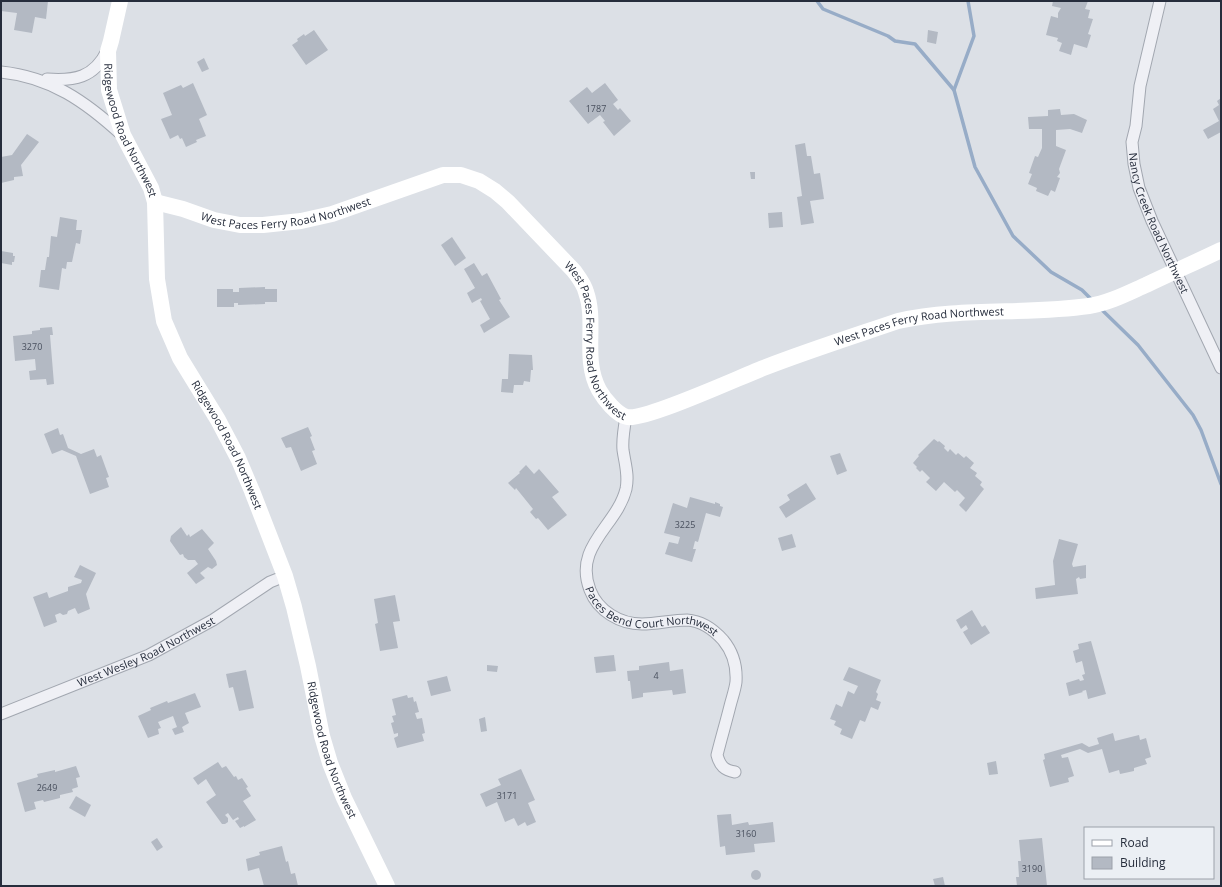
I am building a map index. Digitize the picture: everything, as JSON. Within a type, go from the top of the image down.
[{"type":"street","name":"Ridgewood Road Northwest","points":[[120,1],[108,51],[109,90],[123,135],[152,188],[155,202],[157,279],[164,321],[180,358],[218,420],[238,458],[252,491],[284,576],[308,666],[322,736],[330,763],[344,798],[387,886]]},
{"type":"street","name":"Nancy Creek Road Northwest","points":[[1160,1],[1140,86],[1136,126],[1132,142],[1134,164],[1139,188],[1152,221],[1221,368]]},
{"type":"street","points":[[34,79],[64,80],[80,78],[97,67],[108,51]]},
{"type":"street","points":[[1,72],[34,79],[53,85],[65,91],[102,116],[123,135]]},
{"type":"street","name":"West Paces Ferry Road Northwest","points":[[155,202],[183,209],[214,220],[240,225],[263,226],[301,221],[332,214],[443,175],[461,175],[479,181],[495,191],[508,202],[581,280],[586,291],[589,304],[591,363],[594,379],[599,391],[614,409],[626,417],[635,418],[666,408],[767,367],[898,321],[942,313],[1090,306],[1114,299],[1221,250]]},
{"type":"street","name":"Paces Bend Court Northwest","points":[[626,417],[623,442],[627,470],[626,489],[619,506],[589,551],[586,571],[589,589],[603,609],[624,621],[642,624],[688,620],[702,624],[715,632],[730,649],[734,661],[736,682],[717,755],[719,763],[723,767],[728,771],[735,772]]},
{"type":"street","name":"West Wesley Road Northwest","points":[[1,714],[149,655],[212,620],[270,582],[284,576]]},
{"type":"building","points":[[1,1],[48,1],[46,19],[35,17],[32,33],[14,30],[17,13],[1,11]]},
{"type":"building","points":[[1053,1],[1088,1],[1085,9],[1090,10],[1088,18],[1093,19],[1088,34],[1091,35],[1087,48],[1074,44],[1071,55],[1059,51],[1062,43],[1057,41],[1058,38],[1046,35],[1051,16],[1058,18],[1058,13],[1061,8],[1052,6]]},
{"type":"building","points":[[314,30],[328,50],[306,65],[292,45],[304,34],[305,36]]},
{"type":"building","points":[[928,30],[938,32],[936,44],[927,42]]},
{"type":"building","points":[[204,58],[209,69],[202,72],[197,62]]},
{"type":"building","points":[[193,83],[207,115],[199,119],[206,136],[196,140],[197,142],[186,147],[182,138],[180,139],[178,135],[170,139],[161,119],[172,115],[163,93],[181,85],[183,88]]},
{"type":"building","points":[[605,83],[618,100],[613,104],[618,110],[620,108],[631,121],[614,136],[603,122],[605,121],[600,115],[588,124],[569,101],[587,87],[592,93]]},
{"type":"building","points":[[1221,98],[1221,132],[1208,139],[1203,130],[1219,121],[1213,109],[1219,105],[1217,101]]},
{"type":"building","points":[[1060,109],[1061,115],[1074,114],[1087,120],[1082,133],[1070,129],[1056,130],[1056,146],[1066,150],[1059,169],[1060,173],[1057,177],[1060,178],[1055,192],[1051,190],[1048,196],[1036,191],[1037,188],[1028,184],[1032,174],[1029,173],[1035,156],[1038,157],[1042,148],[1042,129],[1029,129],[1028,117],[1048,116],[1048,110]]},
{"type":"building","points":[[27,134],[39,142],[21,165],[23,176],[14,177],[14,180],[1,183],[1,157],[12,155]]},
{"type":"building","points":[[805,143],[807,156],[811,156],[814,174],[820,173],[824,199],[810,201],[814,223],[801,225],[797,197],[802,196],[795,145]]},
{"type":"building","points":[[750,172],[755,172],[755,179],[751,179]]},
{"type":"building","points":[[782,212],[783,227],[769,228],[768,213]]},
{"type":"building","points":[[60,217],[77,220],[76,230],[82,230],[80,244],[76,243],[72,262],[67,262],[66,269],[62,268],[59,290],[39,287],[41,270],[45,270],[47,257],[49,257],[51,236],[57,237]]},
{"type":"building","points":[[452,237],[466,258],[455,266],[441,245]]},
{"type":"building","points":[[1,251],[13,253],[13,256],[15,256],[12,265],[1,263]]},
{"type":"building","points":[[474,263],[482,276],[487,273],[501,299],[499,300],[510,317],[484,333],[480,325],[490,319],[480,301],[482,300],[481,298],[472,303],[467,293],[475,288],[464,269]]},
{"type":"building","points":[[265,287],[265,289],[277,289],[277,302],[238,305],[238,303],[234,303],[234,307],[217,307],[217,289],[233,289],[233,292],[239,292],[239,288]]},
{"type":"building","points":[[52,327],[53,335],[50,335],[54,384],[47,385],[46,379],[30,380],[29,371],[36,370],[35,359],[15,361],[13,336],[32,334],[32,331],[40,330],[40,328]]},
{"type":"building","points":[[509,354],[532,355],[533,370],[531,370],[530,382],[524,381],[523,385],[514,385],[513,393],[501,392],[502,379],[508,379]]},
{"type":"building","points":[[308,427],[312,436],[310,437],[315,450],[312,451],[317,464],[301,471],[291,447],[286,448],[281,438]]},
{"type":"building","points":[[58,428],[60,435],[63,434],[68,448],[81,454],[94,449],[97,457],[101,455],[109,477],[106,478],[109,487],[90,494],[76,456],[62,450],[52,454],[44,434]]},
{"type":"building","points":[[934,439],[945,446],[944,448],[948,452],[950,449],[956,455],[958,453],[964,458],[966,456],[974,463],[970,468],[977,473],[975,476],[982,482],[980,485],[984,489],[966,512],[959,505],[965,498],[957,490],[955,492],[944,482],[936,491],[926,482],[930,478],[922,470],[920,472],[913,463],[919,456],[918,455]]},
{"type":"building","points":[[840,453],[847,471],[837,475],[830,456]]},
{"type":"building","points":[[526,465],[534,474],[539,469],[559,492],[552,497],[567,515],[548,530],[538,518],[536,519],[530,512],[533,509],[516,488],[515,490],[508,483],[520,473],[519,472]]},
{"type":"building","points":[[806,483],[816,499],[786,518],[779,507],[790,500],[787,495]]},
{"type":"building","points":[[690,497],[715,504],[715,502],[723,507],[720,517],[706,513],[698,542],[695,541],[693,549],[696,549],[692,562],[665,554],[669,542],[678,544],[680,537],[664,533],[673,503],[687,508]]},
{"type":"building","points":[[181,527],[187,536],[189,534],[190,537],[202,529],[214,543],[208,549],[217,565],[212,569],[208,567],[200,573],[205,578],[196,584],[187,573],[198,564],[195,560],[188,560],[183,554],[180,555],[170,541],[171,536]]},
{"type":"building","points":[[792,534],[796,547],[782,551],[778,538]]},
{"type":"building","points":[[1059,539],[1078,544],[1072,564],[1073,567],[1086,565],[1086,578],[1080,579],[1079,577],[1076,579],[1078,594],[1036,599],[1035,588],[1055,585],[1053,561]]},
{"type":"building","points":[[80,565],[96,573],[86,594],[90,609],[78,614],[75,608],[68,611],[67,614],[63,615],[60,613],[55,615],[57,622],[44,627],[33,597],[47,592],[49,598],[68,591],[68,587],[81,583],[82,580],[74,577]]},
{"type":"building","points":[[395,595],[400,621],[393,622],[398,648],[380,651],[375,624],[378,623],[374,599]]},
{"type":"building","points":[[972,610],[982,627],[985,625],[990,633],[971,645],[963,632],[968,629],[966,625],[961,629],[956,620]]},
{"type":"building","points":[[1091,641],[1106,694],[1088,699],[1086,690],[1069,696],[1066,683],[1079,679],[1080,681],[1084,680],[1082,675],[1085,674],[1082,661],[1076,663],[1073,651],[1079,649],[1078,644]]},
{"type":"building","points":[[614,655],[616,671],[596,673],[594,657]]},
{"type":"building","points":[[669,662],[670,671],[683,669],[686,693],[673,695],[672,690],[643,693],[643,697],[632,699],[627,671],[639,670],[639,666]]},
{"type":"building","points":[[487,665],[498,666],[497,672],[487,671]]},
{"type":"building","points":[[849,667],[881,680],[876,692],[878,694],[876,700],[881,702],[878,710],[871,707],[865,722],[860,720],[852,739],[840,734],[842,729],[834,725],[836,721],[830,719],[836,704],[842,707],[848,691],[854,694],[858,686],[843,680]]},
{"type":"building","points":[[246,670],[254,708],[239,711],[233,687],[229,688],[226,674]]},
{"type":"building","points":[[447,676],[451,691],[431,696],[427,681]]},
{"type":"building","points":[[195,693],[201,707],[185,713],[189,723],[182,727],[184,732],[175,735],[172,729],[177,727],[173,716],[158,722],[161,728],[158,729],[159,734],[148,738],[138,716],[151,710],[150,708],[167,701],[168,703]]},
{"type":"building","points":[[407,695],[408,698],[413,697],[414,702],[416,701],[419,712],[415,713],[417,719],[422,718],[425,733],[422,734],[424,741],[397,748],[394,738],[398,736],[398,733],[394,734],[391,723],[394,722],[392,716],[396,715],[392,699]]},
{"type":"building","points":[[485,717],[487,731],[481,732],[479,719]]},
{"type":"building","points":[[1113,733],[1115,741],[1139,735],[1140,740],[1146,738],[1151,757],[1145,759],[1147,764],[1134,768],[1134,771],[1120,774],[1119,770],[1109,773],[1102,749],[1088,753],[1080,749],[1061,755],[1062,758],[1068,757],[1074,776],[1068,778],[1069,782],[1050,787],[1043,760],[1045,759],[1044,754],[1082,743],[1089,747],[1099,744],[1097,738]]},
{"type":"building","points":[[996,761],[998,774],[989,775],[987,763]]},
{"type":"building","points":[[218,762],[222,768],[226,766],[238,780],[242,778],[248,787],[246,788],[251,796],[243,801],[256,820],[244,827],[240,828],[235,821],[239,819],[238,817],[233,820],[228,813],[225,815],[228,818],[228,822],[222,824],[206,802],[216,795],[206,779],[198,785],[193,778]]},
{"type":"building","points":[[76,766],[80,777],[76,778],[78,787],[72,789],[73,792],[60,795],[60,798],[44,802],[43,800],[34,802],[36,809],[25,812],[17,783],[38,777],[37,774],[55,770],[55,772]]},
{"type":"building","points":[[521,769],[535,800],[528,803],[536,822],[527,826],[525,822],[518,826],[514,818],[505,822],[497,802],[486,807],[480,794],[501,785],[498,779]]},
{"type":"building","points":[[76,796],[91,805],[85,817],[69,808]]},
{"type":"building","points":[[731,814],[732,825],[748,822],[749,825],[773,822],[775,842],[754,844],[755,852],[726,855],[725,846],[720,847],[717,815]]},
{"type":"building","points":[[157,838],[163,847],[157,851],[151,842]]},
{"type":"building","points":[[1042,838],[1047,886],[1017,886],[1016,877],[1019,877],[1018,861],[1021,861],[1019,840]]},
{"type":"building","points":[[282,846],[286,862],[288,861],[291,874],[295,873],[298,886],[264,886],[259,868],[248,871],[246,859],[260,855],[259,852]]},
{"type":"building","points":[[756,870],[761,875],[756,880],[751,875]]},
{"type":"building","points":[[943,877],[945,886],[935,886],[933,879]]},
{"type":"waterway","points":[[817,1],[823,9],[888,36],[895,41],[915,44],[954,90],[975,167],[1013,236],[1051,272],[1082,290],[1093,301]]},
{"type":"waterway","points":[[954,90],[974,36],[968,1]]},
{"type":"waterway","points":[[1100,308],[1138,345],[1193,415],[1201,430],[1221,484]]}]
